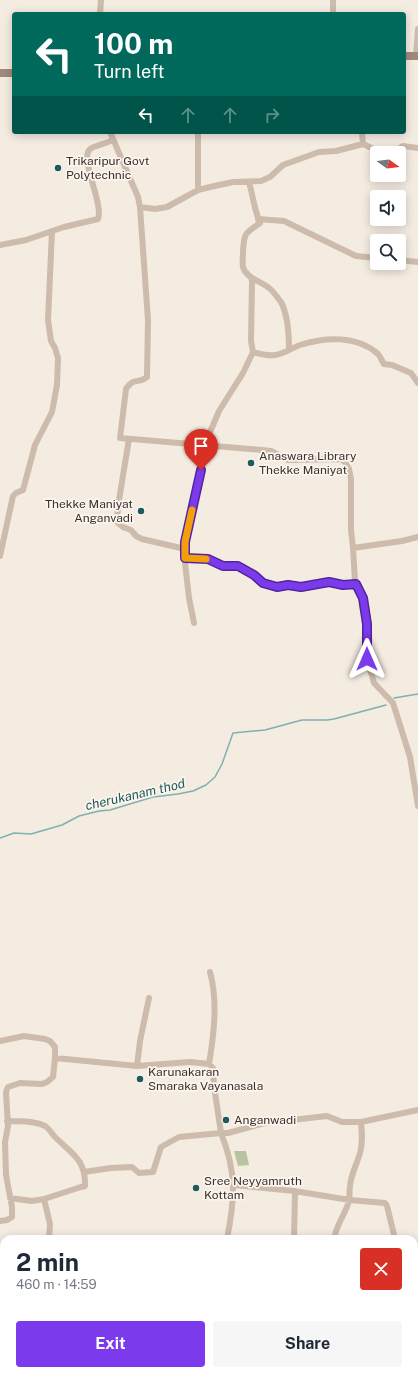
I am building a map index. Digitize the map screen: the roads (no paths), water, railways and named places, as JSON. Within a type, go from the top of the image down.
[{"type":"main road","points":[[406,56],[417,56]]},
{"type":"main road","points":[[0,73],[12,73]]},
{"type":"street","points":[[100,12],[101,0]]},
{"type":"street","points":[[333,0],[333,12]]},
{"type":"street","points":[[417,56],[418,28]]},
{"type":"street","points":[[111,134],[138,197],[148,320],[147,377],[129,383],[126,388],[120,438],[205,444],[272,451],[288,460],[341,459],[345,462],[350,474],[351,530],[356,584],[363,598],[367,624],[367,659],[374,683],[393,703],[410,757],[418,806]]},
{"type":"street","points":[[198,134],[198,190]]},
{"type":"street","points":[[362,134],[363,144]]},
{"type":"street","points":[[0,245],[26,240],[52,231],[98,219],[100,210],[87,155],[91,148],[113,140]]},
{"type":"street","points":[[140,207],[155,209],[166,207],[198,190],[232,182],[261,181],[270,177],[283,165],[319,152],[336,151],[363,144],[376,150],[392,153],[403,146],[418,148]]},
{"type":"street","points":[[249,182],[254,207],[260,222],[248,231],[243,242],[243,268],[251,276],[269,288],[282,303],[287,322],[289,350]]},
{"type":"street","points":[[258,219],[284,221],[356,256],[370,257]]},
{"type":"street","points":[[0,556],[13,496],[23,490],[35,445],[55,403],[58,358],[51,341],[48,320],[52,231]]},
{"type":"street","points":[[406,261],[418,262]]},
{"type":"street","points":[[194,623],[189,598],[185,558],[189,523],[199,482],[205,444],[219,411],[243,373],[253,352],[251,341],[251,276]]},
{"type":"street","points":[[253,352],[275,356],[317,340],[352,340],[379,354],[384,364],[392,365],[411,373],[418,383]]},
{"type":"street","points":[[129,439],[119,500],[118,522],[142,539],[185,549]]},
{"type":"street","points":[[353,548],[402,541],[418,536]]},
{"type":"street","points":[[185,558],[208,559],[223,566],[238,566],[254,575],[263,583],[277,587],[288,585],[301,587],[329,582],[343,585],[356,584]]},
{"type":"street","points":[[209,1064],[214,1013],[214,985],[210,972]]},
{"type":"street","points":[[137,1066],[140,1041],[149,998]]},
{"type":"street","points":[[0,1041],[24,1036],[45,1039],[50,1041],[55,1047],[53,1077],[42,1084],[20,1083],[8,1087],[6,1092],[6,1175],[12,1216],[7,1220],[0,1221]]},
{"type":"street","points":[[55,1058],[137,1066],[190,1062],[209,1064],[213,1068],[214,1086],[221,1133],[233,1171],[234,1185],[228,1235]]},
{"type":"street","points":[[84,1172],[132,1167],[139,1174],[153,1172],[161,1148],[180,1137],[228,1133],[265,1123],[327,1116],[342,1122],[362,1122],[418,1110]]},
{"type":"street","points":[[7,1121],[30,1122],[44,1125],[51,1130],[78,1160],[84,1172],[84,1186],[44,1200],[32,1201],[10,1198]]},
{"type":"street","points":[[335,1235],[338,1224],[345,1213],[350,1200],[350,1187],[363,1138],[362,1122]]},
{"type":"street","points":[[234,1185],[295,1191],[350,1200],[385,1203],[394,1235]]},
{"type":"street","points":[[294,1235],[295,1191]]},
{"type":"street","points":[[44,1200],[50,1224],[49,1235]]},
{"type":"waterway","name":"cherukanam thod","points":[[394,698],[418,694]]},
{"type":"waterway","name":"cherukanam thod","points":[[0,838],[14,833],[31,834],[62,825],[79,816],[110,810],[153,797],[193,791],[206,785],[215,777],[222,764],[233,733],[265,730],[302,720],[334,719],[386,705]]},
{"type":"place","name":"Trikaripur Govt Polytechnic","points":[[58,168]]},
{"type":"place","name":"Anaswara Library Thekke Maniyat","points":[[251,463]]},
{"type":"place","name":"Thekke Maniyat Anganvadi","points":[[141,511]]},
{"type":"place","name":"Karunakaran Smaraka Vayanasala","points":[[140,1079]]},
{"type":"place","name":"Anganwadi","points":[[226,1120]]},
{"type":"place","name":"Sree Neyyamruth Kottam","points":[[196,1188]]}]
